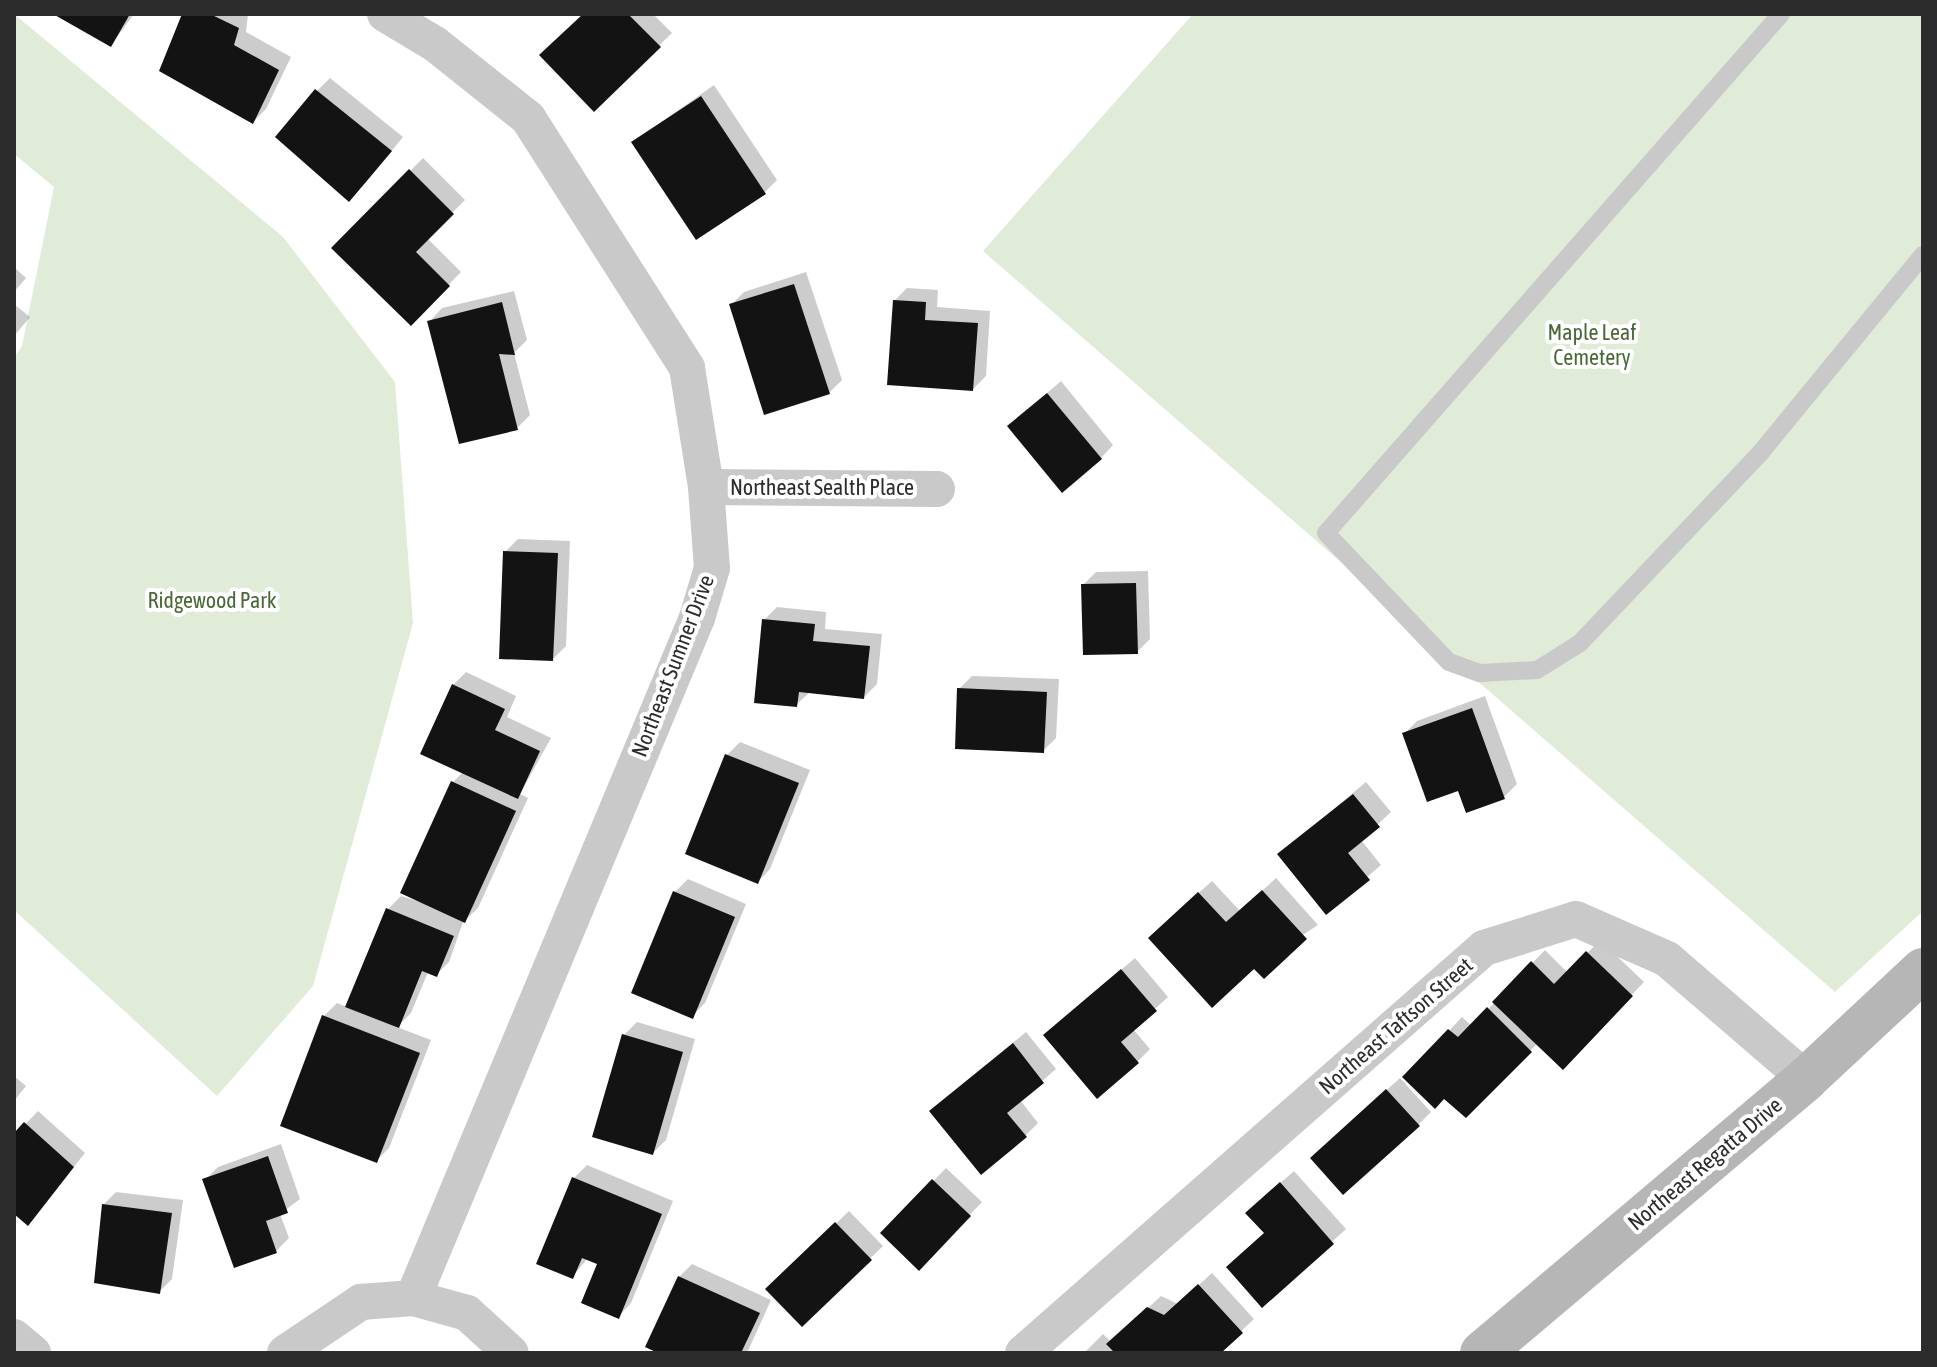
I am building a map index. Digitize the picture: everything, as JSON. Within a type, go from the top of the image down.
[{"type":"main road","name":"Northeast Regatta Drive","points":[[1482,1353],[1806,1079],[1923,970]]},
{"type":"street","name":"Northeast Sumner Drive","points":[[385,14],[435,44],[528,118],[687,368],[706,487],[712,568],[697,618],[413,1298]]},
{"type":"street","name":"Northeast Sealth Place","points":[[706,487],[937,489]]},
{"type":"street","name":"Northeast Taftson Street","points":[[1023,1353],[1484,948],[1576,919],[1667,959],[1806,1079]]},
{"type":"street","points":[[285,1353],[361,1302],[413,1298],[467,1313],[511,1353]]},
{"type":"street","points":[[14,1337],[33,1353]]},
{"type":"lane","points":[[1781,14],[1326,533],[1449,662],[1480,673],[1537,670],[1580,643],[1761,452],[1923,255]]},
{"type":"green space","name":"Ridgewood Park","points":[[14,14],[283,237],[395,382],[413,623],[313,986],[217,1096],[14,910],[14,358],[22,346],[54,187],[14,154]]},
{"type":"green space","name":"Maple Leaf Cemetery","points":[[1193,14],[1923,14],[1923,911],[1835,992],[983,251]]},
{"type":"building","points":[[53,14],[130,14],[111,47]]},
{"type":"building","points":[[182,14],[210,14],[239,28],[234,45],[279,70],[253,124],[159,71]]},
{"type":"building","points":[[583,14],[628,14],[661,47],[594,112],[539,55]]},
{"type":"building","points":[[315,89],[392,151],[349,202],[275,137]]},
{"type":"building","points":[[701,96],[766,194],[696,240],[631,142]]},
{"type":"building","points":[[409,169],[454,214],[416,252],[450,286],[411,326],[331,248]]},
{"type":"building","points":[[794,284],[830,394],[764,415],[729,304]]},
{"type":"building","points":[[893,300],[926,302],[925,320],[978,323],[973,391],[887,385]]},
{"type":"building","points":[[502,302],[515,355],[499,354],[518,430],[459,444],[427,321]]},
{"type":"building","points":[[1047,393],[1102,459],[1062,493],[1007,426]]},
{"type":"building","points":[[503,551],[558,553],[553,661],[499,659]]},
{"type":"building","points":[[1136,583],[1138,654],[1083,655],[1081,584]]},
{"type":"building","points":[[762,619],[815,624],[813,641],[870,646],[864,699],[799,692],[797,707],[754,703]]},
{"type":"building","points":[[452,684],[505,709],[495,730],[540,751],[518,799],[420,754]]},
{"type":"building","points":[[957,688],[1047,692],[1044,753],[955,749]]},
{"type":"building","points":[[1472,708],[1505,799],[1466,813],[1458,791],[1427,802],[1402,733]]},
{"type":"building","points":[[725,754],[799,783],[758,884],[685,854]]},
{"type":"building","points":[[451,781],[516,811],[465,923],[400,893]]},
{"type":"building","points":[[1353,794],[1380,827],[1348,853],[1370,880],[1326,915],[1277,854]]},
{"type":"building","points":[[1262,890],[1307,939],[1264,979],[1254,969],[1212,1008],[1148,938],[1198,892],[1226,922]]},
{"type":"building","points":[[673,891],[735,917],[693,1019],[631,993]]},
{"type":"building","points":[[386,908],[454,936],[437,977],[422,971],[399,1028],[345,1007]]},
{"type":"building","points":[[1586,951],[1633,996],[1563,1070],[1492,1002],[1531,961],[1554,984]]},
{"type":"building","points":[[1121,969],[1157,1011],[1121,1042],[1139,1063],[1097,1099],[1043,1035]]},
{"type":"building","points":[[1487,1007],[1532,1052],[1466,1118],[1444,1099],[1435,1109],[1402,1077],[1448,1029],[1458,1037]]},
{"type":"building","points":[[322,1015],[420,1053],[377,1163],[280,1126]]},
{"type":"building","points":[[622,1034],[683,1052],[653,1155],[592,1137]]},
{"type":"building","points":[[1013,1043],[1044,1083],[1007,1113],[1027,1137],[981,1175],[929,1111]]},
{"type":"building","points":[[1386,1089],[1420,1126],[1343,1195],[1310,1158]]},
{"type":"building","points":[[24,1122],[74,1167],[28,1226],[14,1214],[14,1133]]},
{"type":"building","points":[[268,1156],[288,1213],[266,1221],[277,1253],[234,1268],[202,1179]]},
{"type":"building","points":[[572,1177],[662,1214],[619,1319],[581,1303],[597,1264],[582,1258],[573,1279],[536,1264]]},
{"type":"building","points":[[932,1179],[971,1216],[919,1271],[880,1233]]},
{"type":"building","points":[[1280,1182],[1334,1244],[1262,1308],[1226,1267],[1264,1233],[1245,1213]]},
{"type":"building","points":[[102,1204],[172,1213],[160,1294],[94,1283]]},
{"type":"building","points":[[835,1222],[872,1260],[802,1327],[765,1289]]},
{"type":"building","points":[[678,1276],[760,1313],[741,1353],[658,1353],[645,1347]]},
{"type":"building","points":[[1198,1284],[1243,1333],[1221,1353],[1115,1353],[1106,1344],[1147,1307],[1164,1315]]}]
